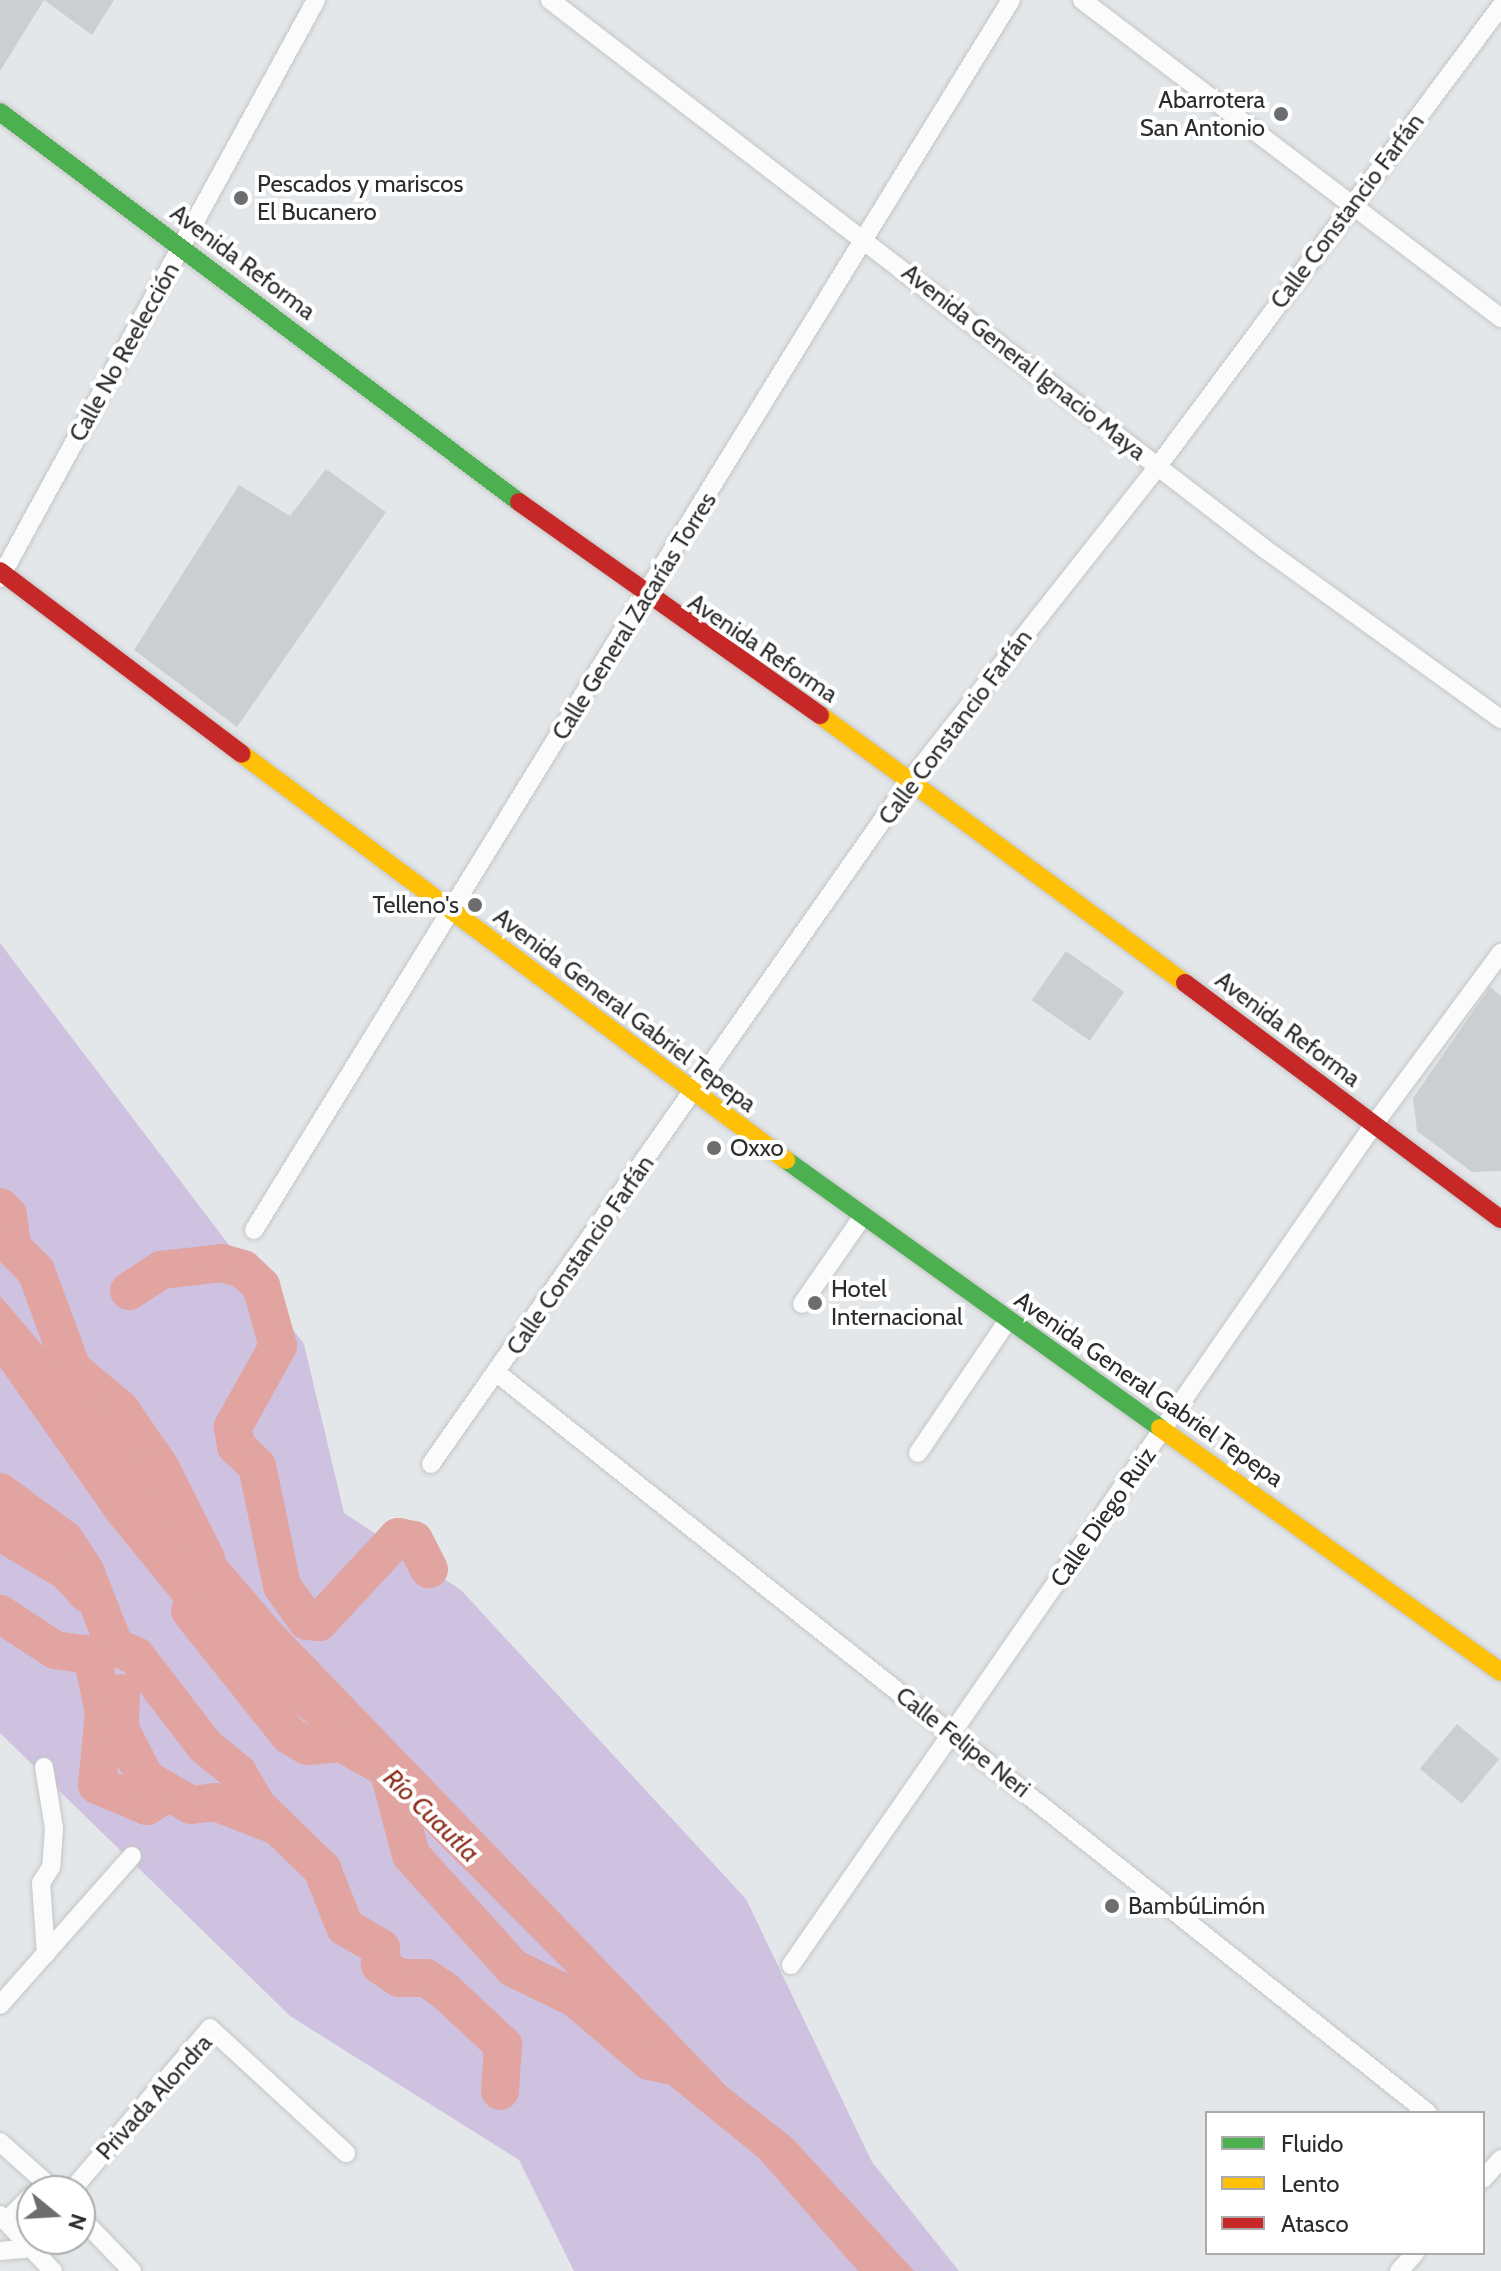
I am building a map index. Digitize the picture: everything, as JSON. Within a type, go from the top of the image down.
[{"type":"main road","name":"Avenida Reforma","points":[[0,112],[644,596],[912,778],[1501,1219]]},
{"type":"main road","name":"Avenida General Gabriel Tepepa","points":[[1,574],[454,910],[693,1094],[1008,1320],[1165,1427],[1501,1672]]},
{"type":"street","name":"Calle No Reelección","points":[[1,574],[316,0]]},
{"type":"street","name":"Avenida General Ignacio Maya","points":[[550,0],[868,240],[1158,466],[1501,719]]},
{"type":"street","name":"Calle General Zacarías Torres","points":[[254,1230],[454,910],[644,596],[868,240],[1011,0]]},
{"type":"street","points":[[1082,0],[1501,318]]},
{"type":"street","name":"Calle Constancio Farfán","points":[[431,1464],[912,778],[1158,466],[1351,205],[1498,15]]},
{"type":"street","name":"Calle Diego Ruiz","points":[[791,1965],[1375,1123],[1501,953]]},
{"type":"street","points":[[802,1304],[863,1216]]},
{"type":"street","points":[[918,1453],[1008,1320]]},
{"type":"street","name":"Calle Felipe Neri","points":[[497,1373],[1425,2111]]},
{"type":"street","points":[[44,1767],[54,1828],[51,1867],[41,1883],[46,1954]]},
{"type":"street","points":[[0,2005],[132,1856]]},
{"type":"street","name":"Privada Alondra","points":[[85,2175],[210,2028],[346,2153]]},
{"type":"street","points":[[0,2142],[29,2175]]},
{"type":"street","points":[[96,2238],[119,2267]]},
{"type":"street","points":[[40,2255],[53,2271]]},
{"type":"street","points":[[1399,2271],[1413,2255]]},
{"type":"shaded area","points":[[0,943],[304,1344],[344,1513],[461,1590],[746,1899],[872,2162],[959,2271],[574,2271],[519,2160],[290,2016],[0,1733]]},
{"type":"water","name":"Río Cuautla","points":[[0,1296],[281,1624],[727,2087],[792,2138],[914,2271],[858,2271],[759,2158],[663,2080],[586,1991],[369,1773],[207,1642],[109,1522],[0,1367]]},
{"type":"building","points":[[0,0],[44,0],[0,71]]},
{"type":"building","points":[[44,0],[114,0],[92,35]]},
{"type":"building","points":[[326,469],[386,512],[237,727],[134,650],[239,485],[290,516]]},
{"type":"building","points":[[1066,951],[1124,992],[1090,1041],[1032,1000]]},
{"type":"building","points":[[1490,987],[1501,996],[1501,1171],[1472,1172],[1417,1131],[1413,1098]]},
{"type":"building","points":[[1457,1724],[1499,1759],[1462,1804],[1420,1768]]},
{"type":"waterway","points":[[0,1207],[8,1215],[12,1247],[36,1271],[72,1369],[120,1409],[160,1467],[206,1559]]},
{"type":"waterway","points":[[129,1291],[161,1270],[222,1263],[243,1269],[261,1286],[278,1346],[233,1427],[236,1446],[257,1466],[282,1586],[307,1621],[319,1622],[398,1537],[414,1540],[429,1569]]},
{"type":"waterway","points":[[0,1492],[65,1540],[85,1571],[115,1647],[136,1656],[205,1746],[238,1773],[257,1806],[322,1869],[345,1927],[381,1948],[380,1965],[399,1978],[426,1978],[444,1990],[503,2045],[500,2091]]},
{"type":"waterway","points":[[0,1532],[68,1572],[86,1593]]},
{"type":"waterway","name":"Río Cuautla","points":[[190,1611],[289,1735],[307,1746],[341,1743],[388,1769],[411,1855],[513,1968],[575,1998],[649,2061],[681,2068]]},
{"type":"waterway","points":[[0,1614],[55,1650],[84,1654],[94,1665],[104,1712],[97,1785],[147,1806],[164,1795]]},
{"type":"waterway","points":[[121,1693],[120,1729],[146,1779],[191,1805],[215,1802],[277,1826]]},
{"type":"traffic: fast","points":[[0,112],[519,502]]},
{"type":"traffic: fast","points":[[786,1160],[1160,1428]]},
{"type":"traffic: slow","points":[[820,715],[1185,983]]},
{"type":"traffic: slow","points":[[242,754],[786,1160]]},
{"type":"traffic: slow","points":[[1160,1428],[1501,1672]]},
{"type":"traffic: jam","points":[[519,502],[820,715]]},
{"type":"traffic: jam","points":[[0,571],[242,754]]},
{"type":"traffic: jam","points":[[1185,983],[1501,1219]]},
{"type":"place","name":"Abarrotera San Antonio","points":[[1281,114]]},
{"type":"place","name":"Pescados y mariscos El Bucanero","points":[[241,198]]},
{"type":"place","name":"Telleno's","points":[[475,905]]},
{"type":"place","name":"Oxxo","points":[[714,1148]]},
{"type":"place","name":"Hotel Internacional","points":[[815,1303]]},
{"type":"place","name":"BambúLimón","points":[[1112,1906]]}]
